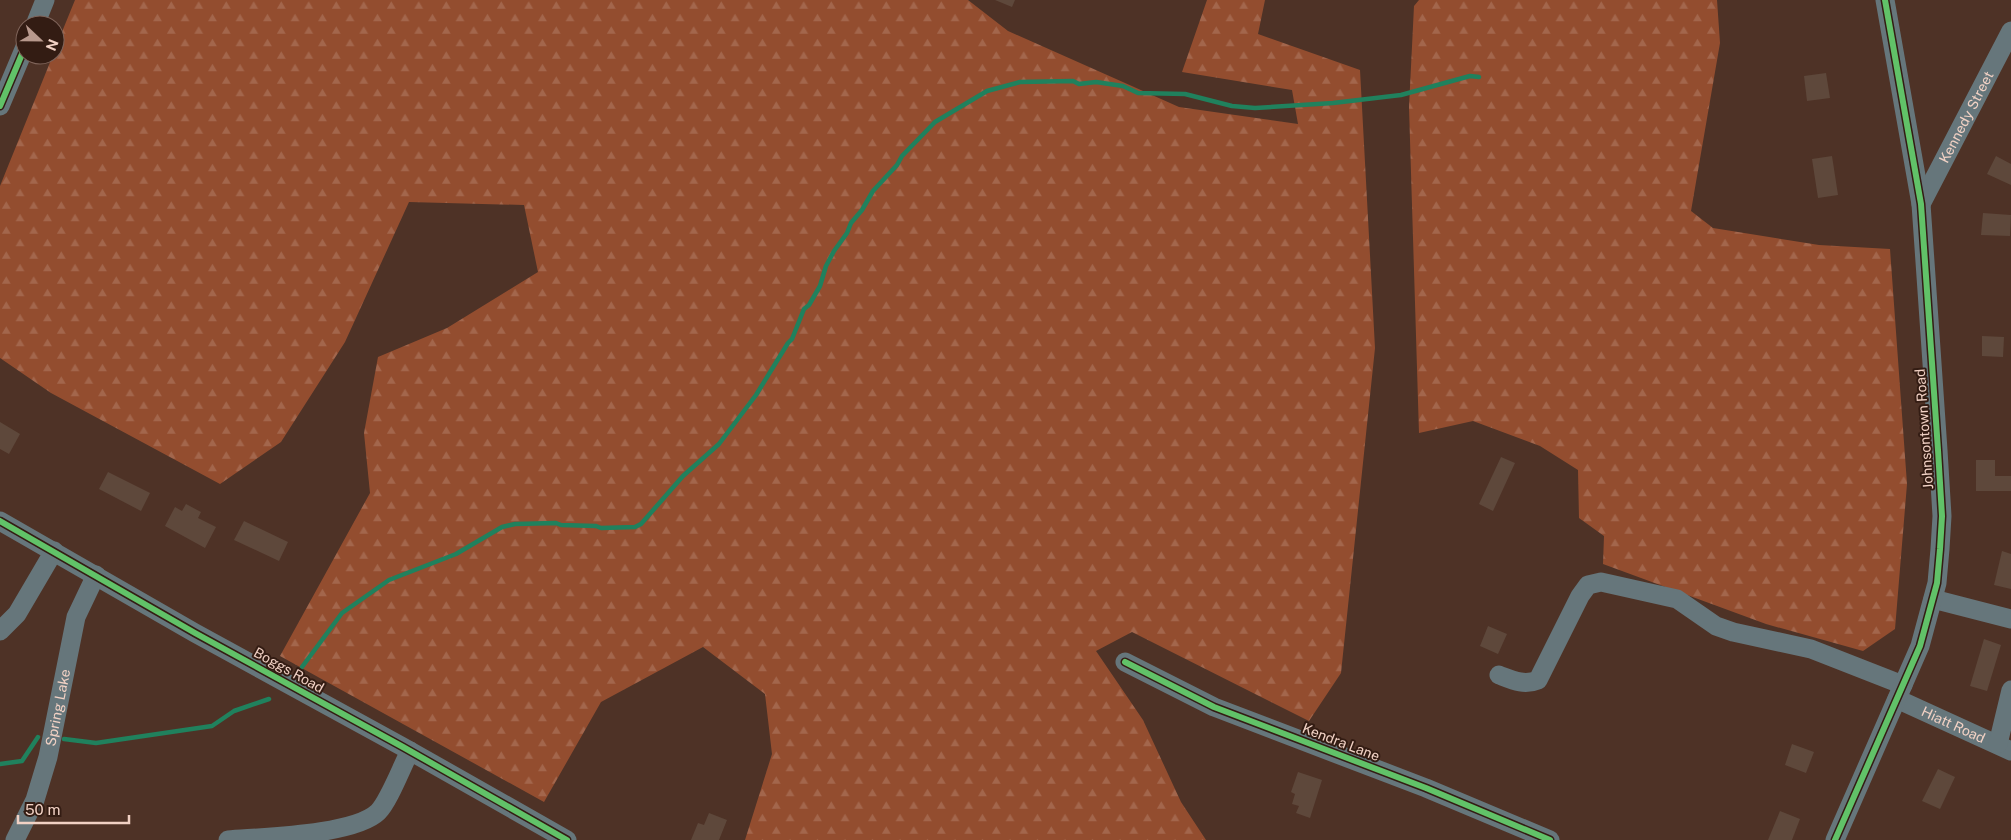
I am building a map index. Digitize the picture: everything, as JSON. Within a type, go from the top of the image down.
[{"type":"street","points":[[38,15],[45,0]]},
{"type":"street","name":"Johnsontown Road","points":[[1835,840],[1920,646],[1937,583],[1942,516],[1921,204],[1886,0]]},
{"type":"street","name":"Kennedy Street","points":[[1921,204],[2011,31]]},
{"type":"street","points":[[0,106],[17,65]]},
{"type":"street","name":"Boggs Road","points":[[0,521],[195,633],[410,750],[567,840]]},
{"type":"street","points":[[0,631],[17,614],[54,551]]},
{"type":"street","name":"Spring Lake","points":[[15,840],[35,800],[48,757],[76,617],[96,575]]},
{"type":"street","name":"Hiatt Road","points":[[1498,675],[1522,683],[1531,683],[1538,680],[1580,596],[1588,585],[1601,582],[1677,599],[1716,626],[1732,632],[1811,649],[1900,692],[2004,747]]},
{"type":"street","points":[[1933,599],[2011,619]]},
{"type":"street","name":"Kendra Lane","points":[[1125,662],[1214,707],[1426,788],[1550,840]]},
{"type":"street","points":[[2004,747],[2011,690]]},
{"type":"street","points":[[240,840],[316,832],[366,821],[379,811],[410,750]]},
{"type":"green space","points":[[75,0],[968,0],[1008,31],[1179,107],[1298,124],[1292,90],[1182,72],[1207,0],[1265,0],[1258,34],[1360,70],[1375,348],[1341,673],[1309,721],[1132,632],[1096,651],[1143,720],[1181,802],[1206,840],[745,840],[772,754],[765,694],[703,647],[601,702],[544,802],[280,656],[370,493],[364,433],[378,357],[447,328],[538,272],[524,205],[409,202],[345,342],[281,442],[220,484],[51,393],[0,358],[0,186],[49,65],[65,65],[65,24]]},
{"type":"green space","points":[[1419,0],[1717,0],[1720,43],[1691,211],[1713,228],[1819,245],[1890,249],[1907,484],[1895,629],[1863,651],[1766,624],[1603,564],[1604,536],[1579,518],[1578,470],[1540,446],[1473,421],[1419,433],[1409,107],[1414,6]]},
{"type":"building","points":[[995,0],[1015,0],[1012,7]]},
{"type":"building","points":[[1826,73],[1830,98],[1807,101],[1804,76]]},
{"type":"building","points":[[1832,156],[1838,195],[1818,198],[1812,159]]},
{"type":"building","points":[[1996,156],[2011,164],[2011,185],[1987,174]]},
{"type":"building","points":[[1983,213],[2011,215],[2010,236],[1981,235]]},
{"type":"building","points":[[1982,336],[2004,337],[2003,357],[1982,356]]},
{"type":"building","points":[[0,422],[20,434],[9,454],[0,449]]},
{"type":"building","points":[[1501,457],[1515,463],[1493,511],[1479,504]]},
{"type":"building","points":[[1976,460],[1995,460],[1995,476],[2011,476],[2011,491],[1976,491]]},
{"type":"building","points":[[108,472],[150,493],[141,511],[99,489]]},
{"type":"building","points":[[186,504],[201,512],[198,518],[216,527],[205,548],[165,526],[175,507],[182,511]]},
{"type":"building","points":[[244,521],[288,542],[279,561],[234,540]]},
{"type":"building","points":[[2002,551],[2011,554],[2011,589],[1994,585]]},
{"type":"building","points":[[1488,626],[1507,634],[1498,654],[1480,646]]},
{"type":"building","points":[[1984,639],[2001,645],[1987,691],[1970,686]]},
{"type":"building","points":[[1792,744],[1814,752],[1806,773],[1785,765]]},
{"type":"building","points":[[1938,769],[1955,777],[1940,809],[1922,801]]},
{"type":"building","points":[[1298,772],[1322,780],[1310,818],[1296,813],[1299,806],[1292,804],[1295,794],[1291,792]]},
{"type":"building","points":[[1780,811],[1800,819],[1792,840],[1768,840]]},
{"type":"building","points":[[709,813],[727,820],[719,840],[691,840],[698,823],[704,825]]},
{"type":"waterway","points":[[302,667],[342,613],[389,580],[456,554],[502,527],[515,524],[556,523],[601,528],[635,527],[641,524],[683,476],[719,444],[756,395],[792,339],[804,309],[809,305],[820,286],[826,266],[834,251],[873,191],[897,165],[902,156],[935,122],[987,91],[1020,82],[1073,81],[1079,84],[1096,82],[1123,86],[1138,93],[1185,94],[1232,106],[1255,108],[1333,103],[1401,95],[1470,76],[1479,77]]},
{"type":"waterway","points":[[64,739],[96,743],[212,726],[234,711],[269,699]]},
{"type":"waterway","points":[[0,764],[22,761],[38,737]]},
{"type":"cycle path","points":[[1835,840],[1920,646],[1937,583],[1942,516],[1921,204],[1885,0]]},
{"type":"cycle path","points":[[0,106],[17,65]]},
{"type":"cycle path","points":[[0,521],[195,633],[403,747],[567,840]]},
{"type":"cycle path","points":[[1125,662],[1214,707],[1426,788],[1550,840]]}]
